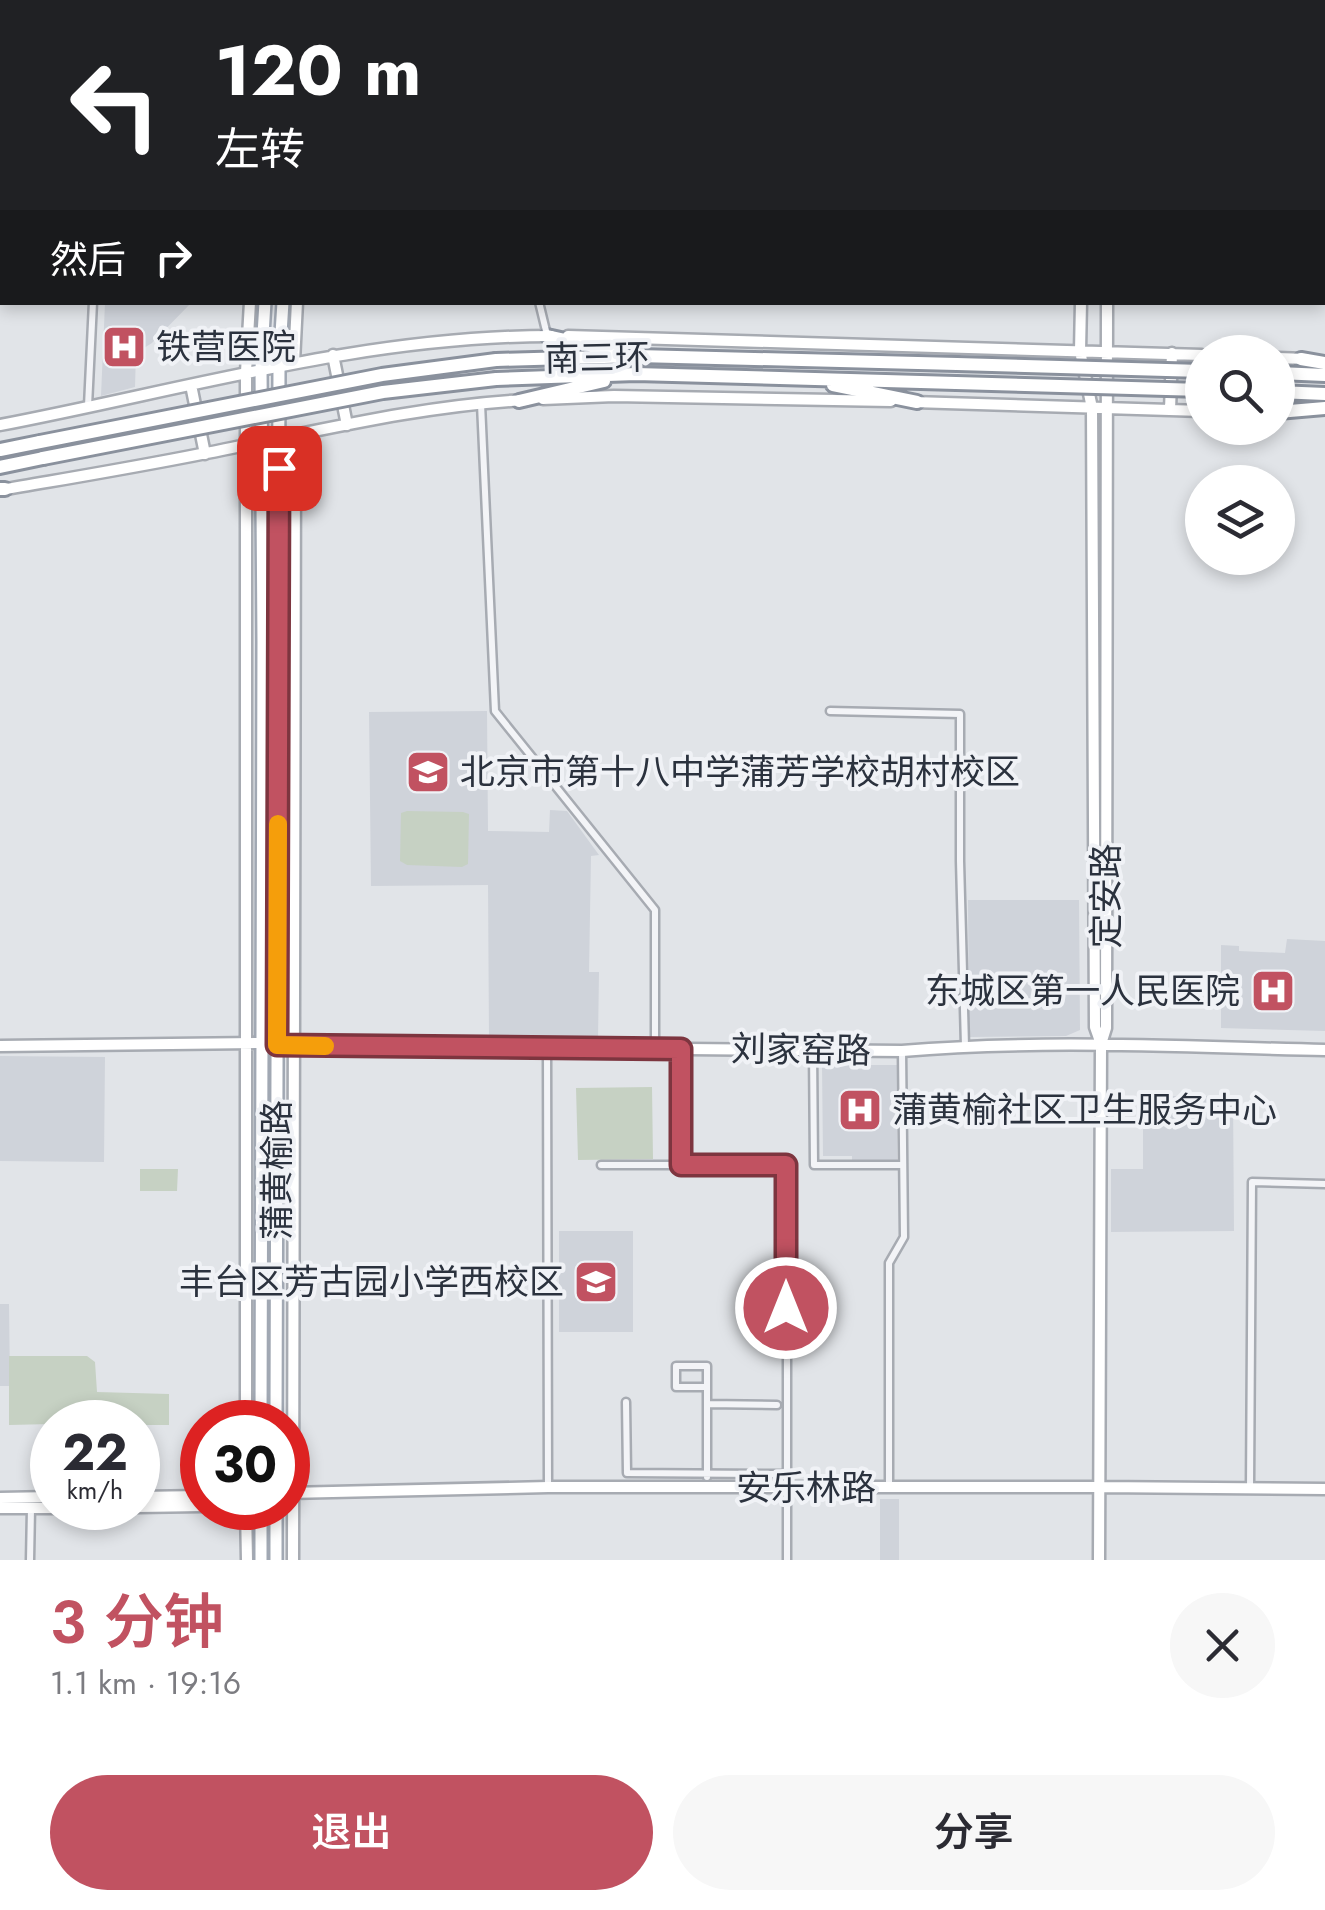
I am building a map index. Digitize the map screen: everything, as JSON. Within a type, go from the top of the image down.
[{"type":"highway","points":[[547,336],[638,356]]},
{"type":"highway","name":"南三环","points":[[0,450],[382,375],[496,360],[638,356],[1185,371]]},
{"type":"highway","points":[[1301,359],[1325,361]]},
{"type":"highway","points":[[518,400],[636,374]]},
{"type":"highway","name":"南三环","points":[[0,467],[383,392],[496,379],[636,374],[1185,390]]},
{"type":"highway","points":[[1295,374],[1325,375]]},
{"type":"highway","points":[[792,377],[917,402]]},
{"type":"highway","points":[[1295,393],[1325,394]]},
{"type":"highway","points":[[1295,411],[1325,410]]},
{"type":"main road","name":"蒲黄榆路","points":[[261,1400],[264,305]]},
{"type":"main road","name":"蒲黄榆路","points":[[276,1400],[278,365],[283,305]]},
{"type":"main road","points":[[261,1530],[261,1560]]},
{"type":"main road","points":[[276,1530],[276,1560]]},
{"type":"street","points":[[88,408],[93,305]]},
{"type":"street","points":[[246,1400],[246,372],[250,305]]},
{"type":"street","points":[[294,362],[298,305]]},
{"type":"street","points":[[540,305],[547,336]]},
{"type":"street","name":"定安路","points":[[1080,305],[1080,351],[1092,408],[1094,1028],[1101,1044]]},
{"type":"street","name":"定安路","points":[[1101,1044],[1106,1028],[1107,305]]},
{"type":"street","points":[[0,426],[261,368],[473,339],[547,336],[1185,353]]},
{"type":"street","points":[[1015,405],[1017,349]]},
{"type":"street","points":[[1170,410],[1172,353]]},
{"type":"street","points":[[333,356],[347,425]]},
{"type":"street","points":[[1295,359],[1301,359]]},
{"type":"street","points":[[191,385],[205,454]]},
{"type":"street","points":[[2,489],[448,406],[518,400],[614,396],[1185,410]]},
{"type":"street","points":[[481,404],[495,711],[655,910],[655,1048]]},
{"type":"street","points":[[291,1400],[295,435]]},
{"type":"street","points":[[830,711],[960,714],[965,1046]]},
{"type":"street","points":[[278,767],[294,755]]},
{"type":"street","points":[[0,1046],[262,1043]]},
{"type":"street","points":[[1099,1560],[1101,1044]]},
{"type":"street","name":"刘家窑路","points":[[277,1045],[902,1051],[1101,1044],[1325,1050]]},
{"type":"street","points":[[547,1048],[548,1487]]},
{"type":"street","points":[[681,1049],[681,1165]]},
{"type":"street","points":[[812,1050],[814,1165],[902,1165]]},
{"type":"street","points":[[889,1488],[889,1263],[904,1237],[902,1051]]},
{"type":"street","points":[[601,1165],[786,1165],[787,1560]]},
{"type":"street","points":[[1250,1489],[1252,1182],[1325,1184]]},
{"type":"street","points":[[707,1387],[676,1387],[676,1366],[707,1366],[707,1387],[707,1488]]},
{"type":"street","points":[[626,1402],[626,1473],[781,1474]]},
{"type":"street","points":[[707,1404],[776,1405]]},
{"type":"street","name":"安乐林路","points":[[310,1492],[548,1487],[1325,1490]]},
{"type":"street","points":[[0,1498],[30,1498]]},
{"type":"street","points":[[0,1508],[30,1508]]},
{"type":"street","points":[[30,1560],[31,1530]]},
{"type":"street","points":[[246,1530],[247,1560]]},
{"type":"street","points":[[291,1530],[292,1560]]},
{"type":"shaded area","name":"铁营医院","points":[[105,305],[189,305],[152,343],[136,353],[135,387],[101,396]]},
{"type":"shaded area","points":[[487,711],[488,831],[549,832],[550,810],[567,811],[599,855],[591,856],[589,972],[599,972],[598,1039],[489,1038],[488,885],[371,886],[369,712]]},
{"type":"shaded area","points":[[968,900],[1079,900],[1080,1030],[1066,1036],[969,1037]]},
{"type":"shaded area","name":"东城区第一人民医院","points":[[1287,939],[1325,941],[1325,1031],[1221,1028],[1221,945],[1239,946],[1239,951],[1285,953]]},
{"type":"shaded area","points":[[0,1056],[105,1057],[104,1162],[0,1161]]},
{"type":"shaded area","name":"蒲黄榆社区卫生服务中心","points":[[822,1065],[897,1065],[897,1161],[852,1161],[852,1156],[823,1156]]},
{"type":"shaded area","points":[[1143,1096],[1233,1096],[1234,1231],[1111,1232],[1111,1169],[1143,1169]]},
{"type":"shaded area","name":"丰台区芳古园小学西校区","points":[[559,1231],[633,1231],[633,1332],[559,1332]]},
{"type":"shaded area","points":[[0,1304],[9,1304],[10,1386],[0,1386]]},
{"type":"shaded area","points":[[880,1499],[899,1499],[899,1560],[880,1560]]},
{"type":"green space","points":[[401,813],[469,814],[468,864],[407,865],[400,861]]},
{"type":"green space","points":[[652,1087],[653,1159],[578,1160],[576,1088]]},
{"type":"green space","points":[[140,1169],[178,1169],[177,1191],[140,1191]]},
{"type":"green space","points":[[9,1356],[87,1356],[95,1362],[97,1392],[169,1394],[169,1425],[160,1425],[160,1400],[30,1400],[30,1425],[9,1425]]},
{"type":"slow traffic","points":[[278,824],[277,1045],[325,1046]]},
{"type":"place","name":"铁营医院","points":[[124,347]]},
{"type":"place","name":"北京市第十八中学蒲芳学校胡村校区","points":[[428,772]]},
{"type":"place","name":"东城区第一人民医院","points":[[1273,991]]},
{"type":"place","name":"蒲黄榆社区卫生服务中心","points":[[860,1110]]},
{"type":"place","name":"丰台区芳古园小学西校区","points":[[596,1282]]},
{"type":"route","points":[[279,468],[277,1045],[681,1049],[681,1165],[786,1165],[786,1308]]}]
